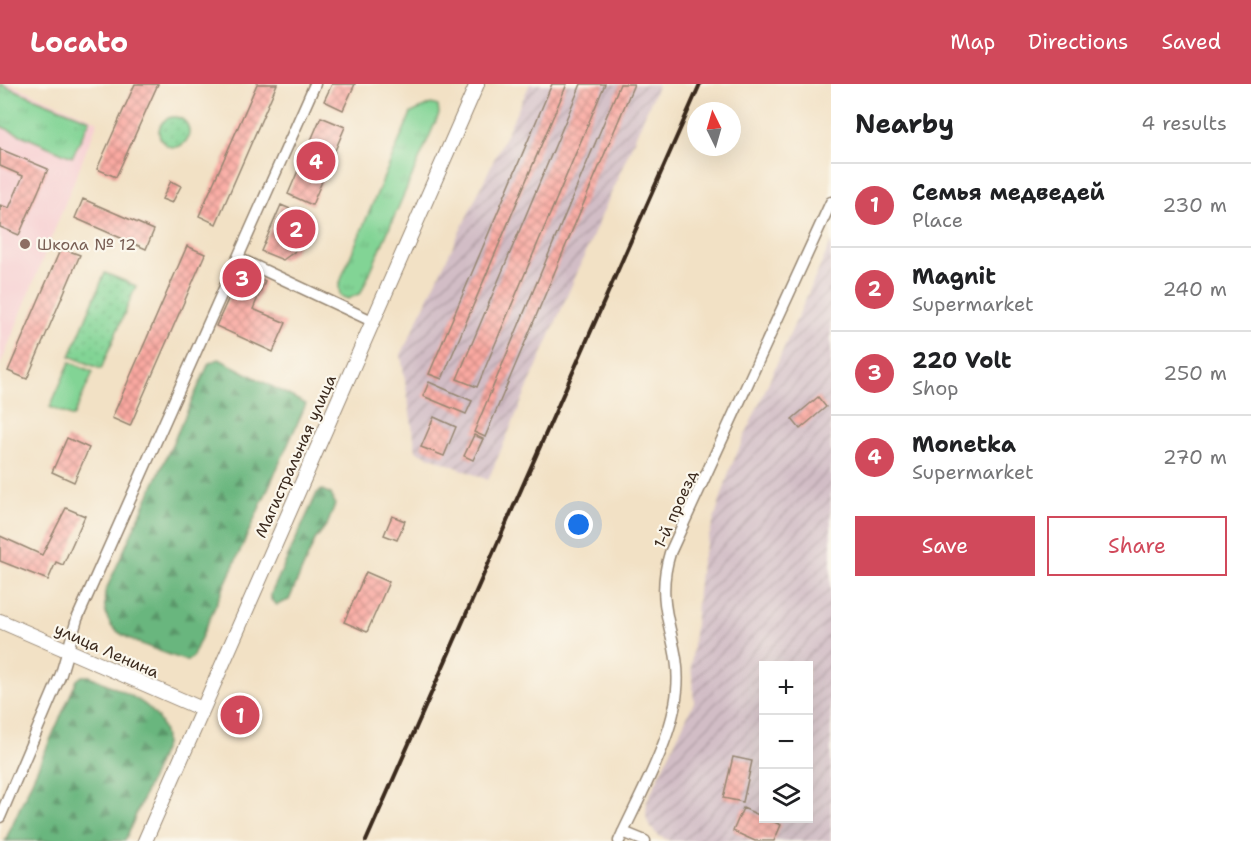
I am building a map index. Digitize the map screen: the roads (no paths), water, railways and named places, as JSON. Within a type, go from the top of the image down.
[{"type":"main road","name":"Магистральная улица","points":[[145,841],[477,84]]},
{"type":"main road","name":"улица Ленина","points":[[0,621],[202,710]]},
{"type":"street","points":[[0,817],[58,684],[77,619],[315,84]]},
{"type":"street","name":"1-й проезд","points":[[621,836],[660,748],[676,699],[676,666],[662,592],[670,554],[831,202]]},
{"type":"street","points":[[238,258],[372,321]]},
{"type":"street","points":[[621,836],[645,841]]},
{"type":"railway","points":[[366,841],[700,84]]},
{"type":"place","name":"Monetka","points":[[316,161]]},
{"type":"place","name":"Magnit","points":[[296,229]]},
{"type":"place","name":"Школа № 12","points":[[25,244]]},
{"type":"place","name":"220 Volt","points":[[242,278]]},
{"type":"place","name":"Семья медведей","points":[[240,715]]}]
